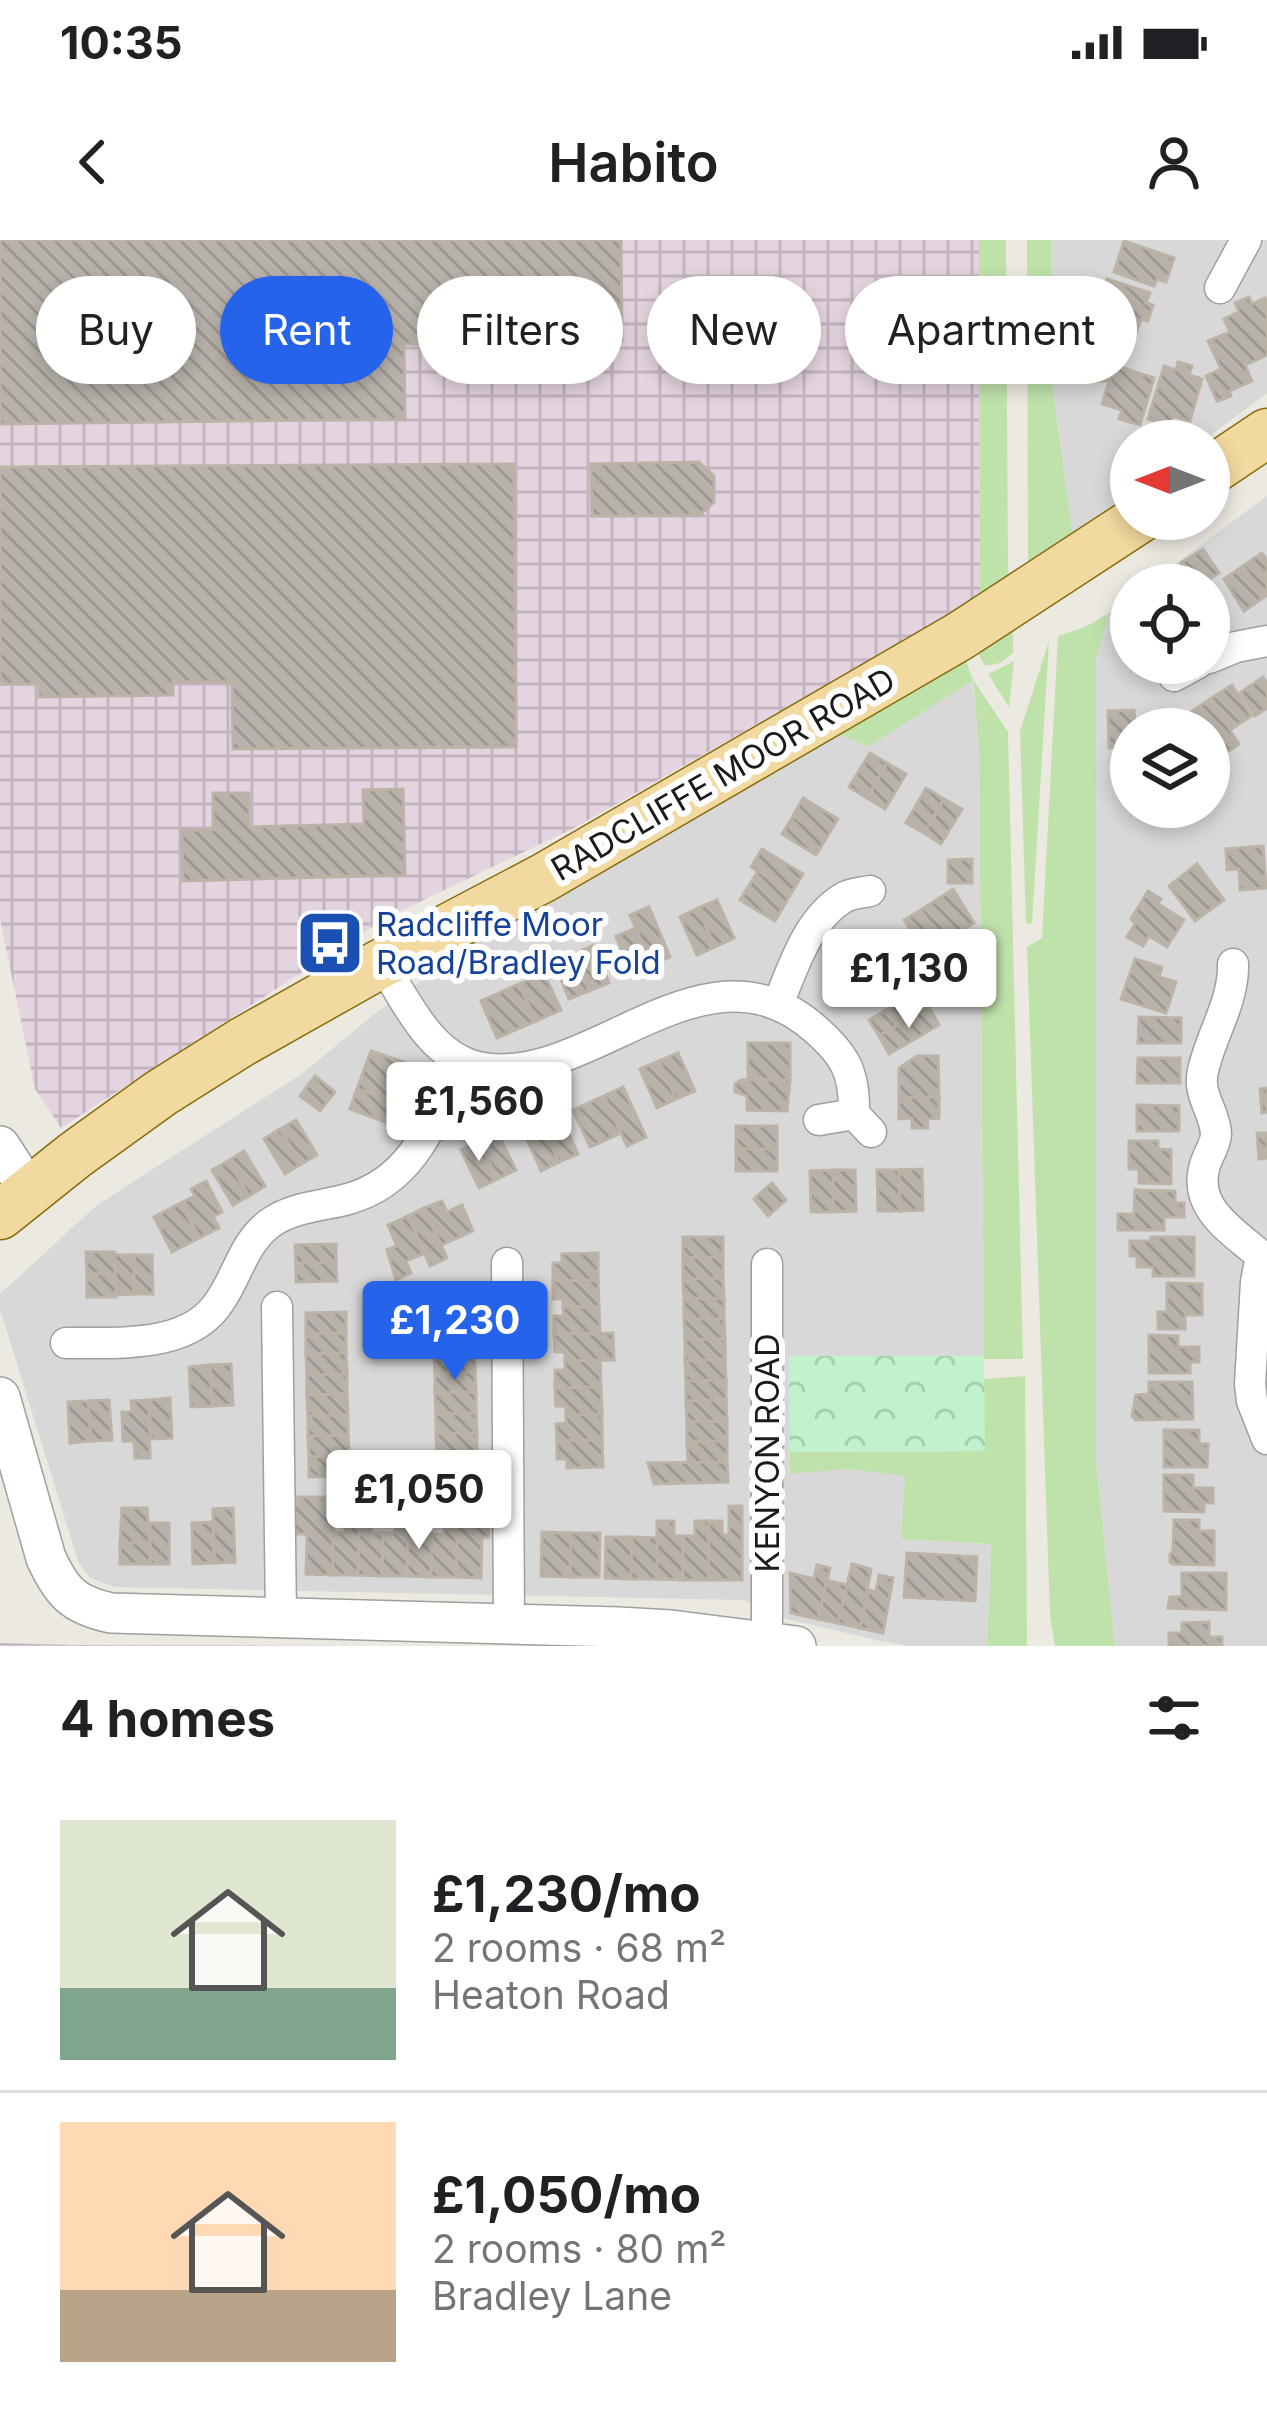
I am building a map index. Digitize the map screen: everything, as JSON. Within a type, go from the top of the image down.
[{"type":"main road","points":[[1230,458],[1267,433]]},
{"type":"main road","name":"RADCLIFFE MOOR ROAD","points":[[15,1203],[161,1094],[242,1042],[545,878],[994,613],[1110,539]]},
{"type":"street","points":[[1220,288],[1246,240]]},
{"type":"street","points":[[1256,240],[1267,243]]},
{"type":"street","points":[[1230,645],[1267,641]]},
{"type":"street","points":[[778,1004],[807,937],[830,908],[847,895],[870,891]]},
{"type":"street","points":[[382,963],[437,1044],[460,1061],[496,1069],[554,1060],[689,1004],[748,997],[778,1004],[809,1024],[849,1066],[863,1123],[819,1120]]},
{"type":"street","points":[[1233,964],[1232,989],[1202,1073],[1203,1096],[1216,1132],[1204,1164],[1203,1198],[1213,1213],[1264,1255],[1256,1282],[1250,1384],[1267,1439]]},
{"type":"street","points":[[66,1343],[110,1357],[187,1331],[208,1317],[242,1256],[270,1223],[292,1212],[354,1198],[384,1184],[407,1165],[460,1061]]},
{"type":"street","points":[[0,1146],[15,1203]]},
{"type":"street","points":[[508,1263],[509,1623]]},
{"type":"street","name":"KENYON ROAD","points":[[767,1264],[782,1644]]},
{"type":"street","points":[[277,1307],[281,1617]]},
{"type":"street","points":[[0,1397],[46,1558],[71,1598],[88,1608],[111,1613],[671,1630],[782,1644]]},
{"type":"shaded area","points":[[0,240],[979,240],[979,276],[845,276],[845,384],[979,384],[980,597],[576,827],[386,918],[61,1128],[35,1089],[0,919]]},
{"type":"shaded area","points":[[1051,240],[1267,240],[1267,393],[1230,421],[1110,420],[1110,510],[1073,537],[1052,384],[1137,384],[1137,276],[1051,276]]},
{"type":"shaded area","points":[[1267,496],[1267,1646],[1115,1646],[1096,1460],[1096,658],[1109,613],[1110,684],[1230,684],[1230,564],[1175,564],[1208,540],[1230,540],[1230,523]]},
{"type":"shaded area","points":[[972,678],[979,748],[984,1356],[790,1357],[790,1452],[791,1473],[847,1469],[905,1476],[902,1539],[991,1544],[987,1646],[909,1646],[881,1641],[786,1619],[743,1600],[114,1587],[89,1577],[78,1561],[0,1309],[0,1294],[97,1205],[303,1073],[472,944],[723,803],[835,732],[868,747]]},
{"type":"shaded area","points":[[73,1645],[378,1646],[0,1646]]},
{"type":"green space","points":[[979,240],[1006,240],[1006,276],[979,276]]},
{"type":"green space","points":[[1027,240],[1051,240],[1051,276],[1027,276]]},
{"type":"green space","points":[[979,384],[1007,384],[1008,579],[980,597]]},
{"type":"green space","points":[[1027,384],[1052,384],[1073,537],[1028,564]]},
{"type":"green space","points":[[1109,613],[1096,658],[1096,1460],[1115,1646],[1055,1646],[1050,1616],[1027,947],[1042,938],[1058,636]]},
{"type":"green space","points":[[1013,619],[1013,653],[985,666],[972,643]]},
{"type":"green space","points":[[1049,641],[1032,923],[1026,924],[1020,731]]},
{"type":"green space","points":[[961,647],[972,678],[1008,732],[1023,1359],[984,1359],[979,748],[973,680],[868,747],[835,732]]},
{"type":"green space","points":[[1014,661],[1009,707],[988,674]]},
{"type":"green space","points":[[789,1356],[984,1356],[985,1451],[790,1452]]},
{"type":"green space","points":[[1025,1376],[1027,1646],[987,1646],[991,1544],[901,1539],[905,1476],[847,1469],[790,1474],[790,1452],[984,1451],[984,1379]]},
{"type":"building","points":[[0,240],[621,240],[621,276],[417,276],[417,344],[404,344],[405,419],[0,424]]},
{"type":"building","points":[[1124,241],[1174,258],[1166,282],[1157,279],[1154,286],[1137,276],[1114,272]]},
{"type":"building","points":[[1137,289],[1150,293],[1146,303],[1153,305],[1148,321],[1141,319],[1137,330]]},
{"type":"building","points":[[1249,297],[1252,304],[1265,298],[1267,304],[1267,355],[1245,365],[1252,381],[1217,401],[1206,376],[1221,369],[1208,341],[1230,332],[1224,319],[1239,312],[1235,303]]},
{"type":"building","points":[[1178,362],[1192,366],[1189,375],[1202,379],[1190,420],[1148,419],[1164,366],[1176,370]]},
{"type":"building","points":[[1137,372],[1154,378],[1141,420],[1119,419],[1122,410],[1102,404],[1108,384],[1137,384]]},
{"type":"building","points":[[699,462],[714,476],[714,502],[700,515],[592,516],[591,464]]},
{"type":"building","points":[[514,464],[516,747],[233,749],[232,682],[173,682],[173,695],[39,697],[39,684],[0,684],[0,467]]},
{"type":"building","points":[[1203,549],[1213,564],[1182,564]]},
{"type":"building","points":[[1262,553],[1267,560],[1264,597],[1243,566]]},
{"type":"building","points":[[1243,566],[1264,597],[1244,611],[1230,589],[1230,575]]},
{"type":"building","points":[[1263,677],[1267,708],[1255,716],[1240,693]]},
{"type":"building","points":[[1232,685],[1251,716],[1230,730],[1230,708],[1216,708],[1210,699]]},
{"type":"building","points":[[1230,730],[1239,744],[1230,750]]},
{"type":"building","points":[[870,753],[887,763],[867,798],[849,787]]},
{"type":"building","points":[[887,763],[906,774],[885,809],[867,798]]},
{"type":"building","points":[[926,788],[944,799],[924,833],[906,823]]},
{"type":"building","points":[[403,789],[405,875],[183,881],[182,830],[213,830],[213,793],[249,793],[249,827],[364,824],[363,790]]},
{"type":"building","points":[[803,798],[838,819],[827,837],[793,816]]},
{"type":"building","points":[[944,799],[962,809],[941,844],[924,833]]},
{"type":"building","points":[[793,816],[827,837],[816,855],[782,834]]},
{"type":"building","points":[[1263,846],[1266,888],[1240,890],[1239,869],[1227,870],[1226,849]]},
{"type":"building","points":[[762,849],[803,874],[792,892],[751,867]]},
{"type":"building","points":[[972,859],[972,883],[948,883],[948,860]]},
{"type":"building","points":[[1197,864],[1224,900],[1195,921],[1169,886]]},
{"type":"building","points":[[758,871],[792,892],[775,921],[740,900]]},
{"type":"building","points":[[953,889],[974,923],[942,943],[921,910]]},
{"type":"building","points":[[1148,891],[1161,899],[1158,904],[1184,920],[1167,947],[1149,936],[1143,946],[1127,937],[1135,924],[1131,919]]},
{"type":"building","points":[[717,900],[734,938],[715,947],[698,908]]},
{"type":"building","points":[[649,907],[670,957],[651,965],[630,915]]},
{"type":"building","points":[[698,908],[715,947],[697,955],[680,917]]},
{"type":"building","points":[[921,910],[942,943],[926,954],[904,920]]},
{"type":"building","points":[[636,928],[651,965],[631,974],[616,936]]},
{"type":"building","points":[[594,945],[609,983],[589,991],[574,954]]},
{"type":"building","points":[[856,952],[867,969],[836,989],[825,971]]},
{"type":"building","points":[[574,954],[589,991],[569,999],[554,962]]},
{"type":"building","points":[[1135,959],[1162,967],[1159,977],[1176,982],[1166,1013],[1121,999]]},
{"type":"building","points":[[867,969],[878,987],[847,1006],[836,989]]},
{"type":"building","points":[[544,973],[561,1010],[536,1021],[519,984]]},
{"type":"building","points":[[519,984],[536,1021],[497,1038],[481,1001]]},
{"type":"building","points":[[918,996],[925,1009],[879,1036],[869,1020]]},
{"type":"building","points":[[929,1007],[939,1025],[889,1054],[879,1036]]},
{"type":"building","points":[[1139,1017],[1181,1018],[1181,1043],[1138,1043]]},
{"type":"building","points":[[748,1043],[790,1043],[790,1080],[748,1080]]},
{"type":"building","points":[[371,1051],[409,1064],[395,1102],[357,1089]]},
{"type":"building","points":[[678,1053],[695,1091],[676,1099],[659,1061]]},
{"type":"building","points":[[917,1056],[938,1056],[939,1097],[899,1098],[899,1068]]},
{"type":"building","points":[[1138,1058],[1180,1058],[1180,1083],[1137,1083]]},
{"type":"building","points":[[659,1061],[676,1099],[657,1108],[640,1069]]},
{"type":"building","points":[[315,1076],[335,1092],[320,1111],[300,1096]]},
{"type":"building","points":[[741,1080],[790,1080],[787,1111],[747,1110],[747,1096],[735,1092]]},
{"type":"building","points":[[623,1087],[646,1137],[627,1146],[604,1096]]},
{"type":"building","points":[[1267,1088],[1267,1112],[1262,1113],[1260,1089]]},
{"type":"building","points":[[357,1089],[395,1102],[388,1123],[350,1109]]},
{"type":"building","points":[[604,1096],[621,1133],[590,1147],[573,1110]]},
{"type":"building","points":[[939,1097],[939,1118],[927,1119],[928,1128],[912,1128],[912,1118],[899,1119],[899,1098]]},
{"type":"building","points":[[1137,1105],[1179,1106],[1179,1131],[1137,1131]]},
{"type":"building","points":[[561,1116],[578,1154],[559,1162],[542,1124]]},
{"type":"building","points":[[296,1120],[317,1155],[301,1164],[280,1129]]},
{"type":"building","points":[[542,1124],[559,1162],[541,1171],[524,1132]]},
{"type":"building","points":[[736,1126],[777,1126],[777,1149],[736,1149]]},
{"type":"building","points":[[280,1129],[301,1164],[285,1174],[264,1139]]},
{"type":"building","points":[[497,1132],[516,1170],[497,1179],[479,1141]]},
{"type":"building","points":[[1257,1133],[1267,1133],[1267,1158],[1259,1159]]},
{"type":"building","points":[[479,1141],[497,1179],[479,1188],[461,1150]]},
{"type":"building","points":[[1129,1141],[1158,1141],[1158,1149],[1171,1150],[1171,1184],[1139,1183],[1139,1169],[1129,1169]]},
{"type":"building","points":[[736,1149],[777,1149],[777,1171],[736,1171]]},
{"type":"building","points":[[244,1151],[265,1186],[249,1196],[228,1161]]},
{"type":"building","points":[[228,1161],[249,1196],[233,1205],[212,1170]]},
{"type":"building","points":[[922,1169],[923,1210],[900,1211],[899,1170]]},
{"type":"building","points":[[833,1170],[855,1170],[856,1211],[833,1212]]},
{"type":"building","points":[[833,1170],[833,1212],[811,1212],[810,1171]]},
{"type":"building","points":[[877,1170],[899,1170],[900,1211],[878,1211]]},
{"type":"building","points":[[206,1181],[222,1212],[213,1217],[219,1228],[199,1238],[181,1203],[195,1196],[191,1189]]},
{"type":"building","points":[[772,1183],[786,1200],[768,1216],[754,1199]]},
{"type":"building","points":[[1135,1190],[1175,1191],[1175,1203],[1184,1203],[1184,1217],[1164,1217],[1164,1230],[1118,1230],[1118,1214],[1134,1214]]},
{"type":"building","points":[[442,1201],[447,1212],[462,1205],[473,1231],[441,1245],[424,1208]]},
{"type":"building","points":[[181,1203],[199,1238],[172,1252],[154,1217]]},
{"type":"building","points":[[424,1208],[447,1258],[430,1266],[408,1216]]},
{"type":"building","points":[[408,1216],[425,1253],[406,1261],[411,1273],[396,1280],[387,1250],[397,1246],[388,1225]]},
{"type":"building","points":[[683,1237],[723,1237],[723,1257],[683,1258]]},
{"type":"building","points":[[1151,1237],[1194,1237],[1194,1276],[1153,1276],[1153,1267],[1137,1267],[1137,1256],[1130,1256],[1130,1241],[1150,1241]]},
{"type":"building","points":[[336,1244],[336,1263],[296,1263],[295,1245]]},
{"type":"building","points":[[86,1252],[115,1252],[115,1274],[87,1274]]},
{"type":"building","points":[[598,1253],[598,1280],[553,1281],[553,1263],[562,1263],[562,1254]]},
{"type":"building","points":[[115,1255],[134,1255],[134,1294],[116,1295]]},
{"type":"building","points":[[134,1255],[152,1255],[153,1294],[134,1294]]},
{"type":"building","points":[[723,1257],[723,1278],[683,1279],[683,1258]]},
{"type":"building","points":[[296,1263],[336,1263],[337,1281],[296,1282]]},
{"type":"building","points":[[87,1274],[115,1274],[116,1297],[87,1297]]},
{"type":"building","points":[[723,1278],[724,1298],[684,1299],[683,1279]]},
{"type":"building","points":[[598,1280],[599,1307],[563,1307],[563,1299],[553,1299],[553,1281]]},
{"type":"building","points":[[1167,1283],[1202,1284],[1202,1315],[1185,1315],[1185,1329],[1158,1329],[1158,1312],[1167,1312]]},
{"type":"building","points":[[724,1298],[724,1319],[684,1319],[684,1299]]},
{"type":"building","points":[[563,1307],[599,1307],[600,1333],[554,1334],[554,1316],[564,1316]]},
{"type":"building","points":[[474,1310],[475,1331],[434,1332],[434,1311]]},
{"type":"building","points":[[346,1312],[346,1333],[306,1334],[306,1313]]},
{"type":"building","points":[[684,1319],[724,1319],[725,1339],[685,1340]]},
{"type":"building","points":[[475,1331],[475,1351],[434,1352],[434,1332]]},
{"type":"building","points":[[346,1333],[346,1353],[306,1354],[306,1334]]},
{"type":"building","points":[[613,1333],[614,1360],[565,1361],[565,1352],[555,1352],[554,1334]]},
{"type":"building","points":[[1149,1335],[1178,1336],[1178,1347],[1199,1347],[1199,1362],[1190,1362],[1190,1373],[1149,1373]]},
{"type":"building","points":[[725,1339],[725,1359],[685,1361],[685,1340]]},
{"type":"building","points":[[475,1351],[475,1372],[435,1373],[434,1352]]},
{"type":"building","points":[[346,1353],[347,1374],[307,1375],[306,1354]]},
{"type":"building","points":[[725,1359],[726,1380],[686,1381],[685,1361]]},
{"type":"building","points":[[600,1360],[601,1387],[555,1388],[555,1370],[565,1370],[565,1361]]},
{"type":"building","points":[[231,1364],[233,1405],[212,1406],[210,1365]]},
{"type":"building","points":[[210,1365],[212,1406],[191,1407],[189,1367]]},
{"type":"building","points":[[475,1372],[476,1392],[435,1393],[435,1373]]},
{"type":"building","points":[[347,1374],[347,1394],[307,1395],[307,1375]]},
{"type":"building","points":[[726,1380],[726,1400],[686,1401],[686,1381]]},
{"type":"building","points":[[1149,1382],[1192,1382],[1193,1419],[1136,1420],[1132,1416],[1136,1395],[1149,1394]]},
{"type":"building","points":[[601,1387],[602,1414],[566,1415],[566,1406],[556,1406],[555,1388]]},
{"type":"building","points":[[476,1392],[476,1413],[436,1414],[435,1393]]},
{"type":"building","points":[[347,1394],[348,1415],[308,1416],[307,1395]]},
{"type":"building","points":[[170,1398],[172,1438],[151,1439],[149,1400]]},
{"type":"building","points":[[109,1400],[112,1440],[91,1441],[88,1401]]},
{"type":"building","points":[[149,1400],[150,1458],[135,1458],[134,1441],[123,1441],[122,1412],[132,1412],[131,1401]]},
{"type":"building","points":[[726,1400],[727,1421],[687,1422],[686,1401]]},
{"type":"building","points":[[88,1401],[91,1441],[70,1443],[68,1402]]},
{"type":"building","points":[[476,1413],[477,1433],[436,1434],[436,1414]]},
{"type":"building","points":[[602,1414],[602,1440],[557,1441],[556,1424],[566,1423],[566,1415]]},
{"type":"building","points":[[348,1415],[348,1435],[308,1436],[308,1416]]},
{"type":"building","points":[[727,1421],[727,1441],[687,1442],[687,1422]]},
{"type":"building","points":[[1164,1430],[1199,1430],[1199,1444],[1208,1444],[1207,1467],[1164,1467]]},
{"type":"building","points":[[477,1433],[477,1454],[437,1455],[436,1434]]},
{"type":"building","points":[[348,1435],[349,1456],[309,1457],[308,1436]]},
{"type":"building","points":[[602,1440],[603,1467],[567,1468],[567,1459],[557,1459],[557,1441]]},
{"type":"building","points":[[727,1441],[727,1462],[688,1463],[687,1442]]},
{"type":"building","points":[[477,1454],[478,1474],[438,1475],[437,1455]]},
{"type":"building","points":[[349,1456],[349,1476],[309,1477],[309,1457]]},
{"type":"building","points":[[727,1462],[728,1482],[654,1484],[648,1463]]},
{"type":"building","points":[[1164,1475],[1193,1475],[1193,1488],[1213,1488],[1213,1503],[1204,1503],[1204,1512],[1164,1511]]},
{"type":"building","points":[[458,1494],[489,1494],[481,1578],[456,1577]]},
{"type":"building","points":[[295,1497],[325,1497],[324,1511],[334,1511],[333,1575],[306,1574],[307,1534],[294,1534]]},
{"type":"building","points":[[729,1506],[742,1506],[742,1580],[708,1580],[709,1521],[722,1521],[722,1535],[729,1535]]},
{"type":"building","points":[[122,1508],[147,1508],[150,1543],[120,1543]]},
{"type":"building","points":[[233,1508],[235,1562],[214,1563],[213,1509]]},
{"type":"building","points":[[1174,1520],[1199,1520],[1199,1531],[1214,1531],[1214,1565],[1170,1562]]},
{"type":"building","points":[[345,1521],[359,1521],[358,1575],[333,1575],[333,1532],[345,1533]]},
{"type":"building","points":[[359,1521],[372,1521],[371,1533],[383,1533],[382,1576],[358,1575]]},
{"type":"building","points":[[657,1521],[674,1521],[674,1536],[683,1536],[683,1580],[657,1579]]},
{"type":"building","points":[[695,1521],[709,1521],[708,1580],[683,1580],[683,1536],[695,1536]]},
{"type":"building","points":[[213,1522],[214,1563],[193,1564],[192,1523]]},
{"type":"building","points":[[395,1522],[408,1522],[407,1576],[382,1576],[383,1533],[395,1533]]},
{"type":"building","points":[[408,1522],[421,1523],[420,1534],[432,1534],[431,1577],[407,1576]]},
{"type":"building","points":[[150,1523],[169,1523],[169,1564],[150,1564]]},
{"type":"building","points":[[444,1523],[457,1523],[456,1577],[431,1577],[432,1534],[444,1535]]},
{"type":"building","points":[[542,1532],[571,1533],[570,1577],[541,1576]]},
{"type":"building","points":[[571,1533],[600,1533],[599,1577],[570,1577]]},
{"type":"building","points":[[606,1537],[632,1537],[631,1579],[605,1578]]},
{"type":"building","points":[[632,1537],[657,1538],[657,1579],[631,1579]]},
{"type":"building","points":[[120,1543],[150,1543],[150,1564],[120,1564]]},
{"type":"building","points":[[907,1553],[977,1557],[975,1601],[904,1597]]},
{"type":"building","points":[[852,1564],[871,1569],[860,1628],[838,1623]]},
{"type":"building","points":[[817,1565],[830,1568],[818,1619],[791,1613],[790,1573],[814,1579]]},
{"type":"building","points":[[1182,1573],[1226,1573],[1226,1610],[1168,1608],[1170,1597],[1182,1597]]},
{"type":"building","points":[[879,1575],[893,1578],[883,1633],[860,1628],[869,1590],[876,1592]]},
{"type":"building","points":[[827,1580],[847,1585],[838,1623],[818,1619]]},
{"type":"building","points":[[1209,1622],[1209,1637],[1222,1637],[1222,1646],[1169,1646],[1169,1633],[1182,1633],[1182,1623]]},
{"type":"place","name":"Radcliffe Moor Road/Bradley Fold","points":[[330,943]]}]
